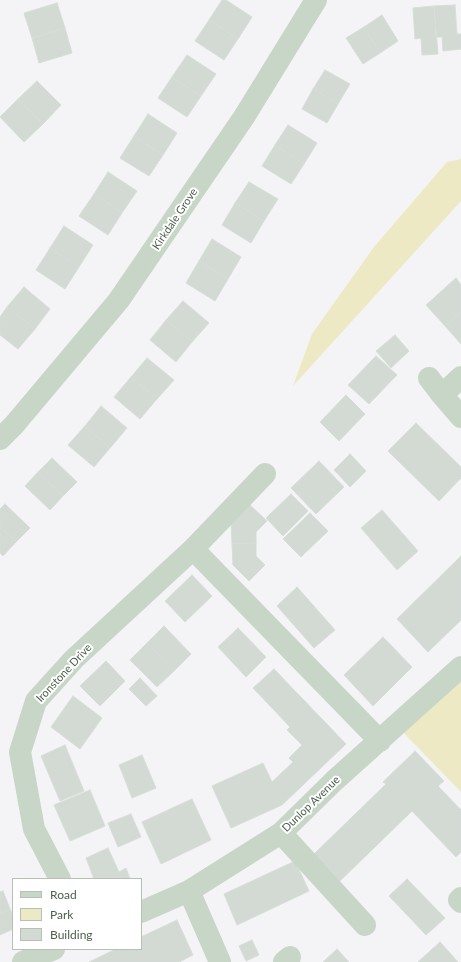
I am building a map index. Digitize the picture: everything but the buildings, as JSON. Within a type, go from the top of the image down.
[{"type":"street","name":"Kirkdale Grove","points":[[5,427],[119,300],[244,118],[316,0]]},
{"type":"street","points":[[442,395],[461,377]]},
{"type":"street","points":[[429,378],[461,417]]},
{"type":"street","name":"Ironstone Drive","points":[[59,878],[34,829],[20,752],[36,701],[74,659],[193,549],[265,474]]},
{"type":"street","points":[[193,549],[380,741]]},
{"type":"street","name":"Dunlop Avenue","points":[[142,912],[189,891],[281,833],[334,781],[461,667]]},
{"type":"street","points":[[281,833],[365,925]]},
{"type":"street","points":[[189,891],[220,962]]},
{"type":"street","points":[[461,898],[459,900],[461,902]]},
{"type":"street","points":[[23,962],[52,950]]},
{"type":"green space","points":[[461,159],[461,201],[293,386],[312,334],[374,247],[447,162]]},
{"type":"green space","points":[[461,667],[461,792],[396,725]]}]
